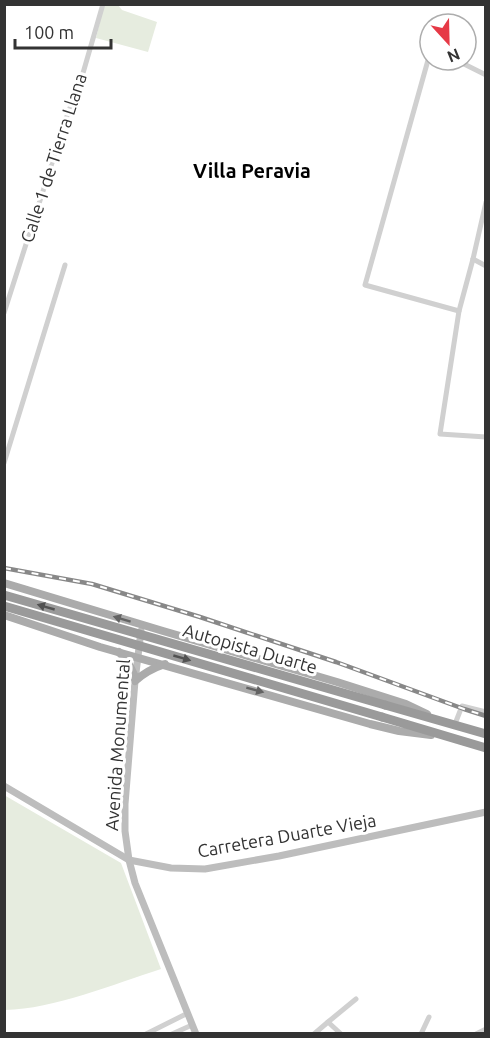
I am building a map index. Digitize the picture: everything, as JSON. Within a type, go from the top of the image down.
[{"type":"highway","name":"Autopista Duarte","points":[[4,595],[486,734]]},
{"type":"highway","name":"Autopista Duarte","points":[[4,606],[486,748]]},
{"type":"main road","points":[[4,583],[406,704],[438,720]]},
{"type":"main road","name":"Autopista Duarte","points":[[4,615],[100,647],[399,732],[446,736]]},
{"type":"main road","name":"Avenida Monumental","points":[[142,625],[125,804],[125,831],[135,884],[196,1034]]},
{"type":"main road","points":[[119,652],[128,662],[136,680],[153,668],[165,664]]},
{"type":"main road","name":"Carretera Duarte Vieja","points":[[4,786],[129,860],[171,868],[211,868],[287,855],[486,812]]},
{"type":"street","name":"Calle 1 de Tierra Llana","points":[[4,313],[66,118],[81,80],[103,4]]},
{"type":"street","points":[[425,72],[365,285],[459,311]]},
{"type":"street","points":[[486,202],[459,311],[440,434],[486,437]]},
{"type":"street","points":[[473,259],[486,266]]},
{"type":"street","points":[[4,463],[65,265]]},
{"type":"street","points":[[455,724],[462,706],[486,712]]},
{"type":"street","points":[[314,1034],[356,999]]},
{"type":"street","points":[[146,1034],[188,1013]]},
{"type":"street","points":[[421,1034],[429,1017]]},
{"type":"street","points":[[328,1022],[341,1034]]},
{"type":"street","points":[[171,1034],[192,1025]]},
{"type":"street","points":[[476,1034],[486,1029]]},
{"type":"shaded area","points":[[106,5],[118,5],[122,10],[157,22],[148,52],[96,38]]},
{"type":"shaded area","points":[[4,795],[121,863],[161,969],[64,1001],[24,1009],[5,1010]]},
{"type":"railway","points":[[4,568],[92,584],[200,617],[336,662],[486,716]]},
{"type":"district","name":"Villa Peravia","points":[[252,171]]}]
